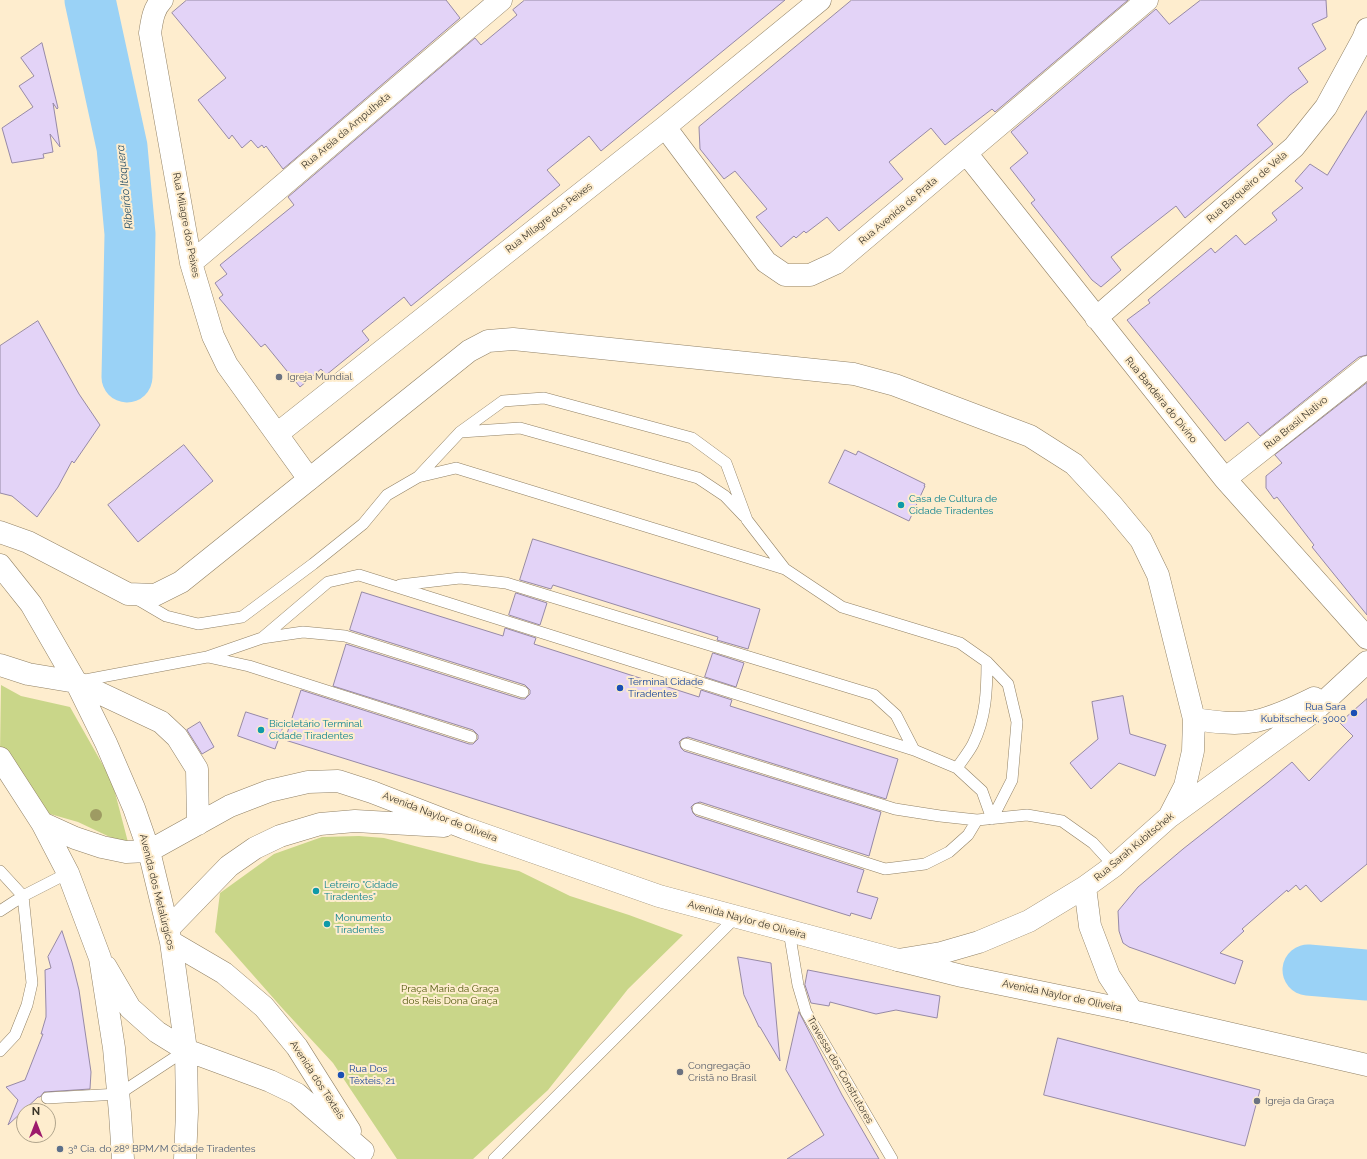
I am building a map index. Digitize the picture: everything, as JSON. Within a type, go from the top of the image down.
[{"type":"street","name":"Rua Milagre dos Peixes","points":[[162,0],[152,17],[150,33],[191,263],[213,336],[227,365],[309,479]]},
{"type":"street","name":"Rua Areia da Ampulheta","points":[[191,263],[501,0]]},
{"type":"street","name":"Rua Milagre dos Peixes","points":[[277,434],[665,127],[820,0]]},
{"type":"street","name":"Rua Avenida de Prata","points":[[665,127],[766,262],[785,275],[810,275],[836,263],[1147,0]]},
{"type":"street","name":"Rua Barqueiro de Vela","points":[[1096,318],[1294,147],[1326,108],[1367,29]]},
{"type":"street","name":"Rua Bandeira do Divino","points":[[966,153],[1225,479],[1367,638]]},
{"type":"street","points":[[0,532],[28,542],[128,594],[155,595],[181,582],[469,351],[488,341],[513,339],[854,374],[868,377],[895,385],[1030,436],[1074,464],[1142,540],[1158,576],[1194,720],[1193,751],[1185,786],[1169,817]]},
{"type":"street","name":"Rua Brasil Nativo","points":[[1225,479],[1367,366]]},
{"type":"street","name":"Avenida dos Metalúrgicos","points":[[0,565],[31,604],[76,682],[106,743],[134,808],[149,851],[170,936],[186,1050],[187,1112],[185,1159]]},
{"type":"street","name":"Rua Sarah Kubitschek","points":[[898,960],[941,953],[979,942],[1029,921],[1085,887],[1114,866],[1169,817],[1313,712],[1367,662]]},
{"type":"street","points":[[0,666],[28,674],[76,682],[161,722],[177,737],[197,769],[198,824]]},
{"type":"street","name":"Rua Sarah Kubitschek","points":[[1194,720],[1226,723],[1255,721],[1290,710],[1343,683]]},
{"type":"street","points":[[0,758],[42,823],[68,873],[100,958],[114,1048],[123,1159]]},
{"type":"street","name":"Avenida Naylor de Oliveira","points":[[149,851],[230,806],[269,791],[308,782],[338,782],[372,792],[465,828],[659,896],[962,976],[1132,1011],[1367,1065]]},
{"type":"street","points":[[170,936],[229,866],[255,848],[280,836],[320,824],[355,821],[465,828]]},
{"type":"street","points":[[42,823],[75,838],[102,847],[126,852],[149,851]]},
{"type":"street","points":[[1085,887],[1090,926],[1109,976],[1132,1011]]},
{"type":"street","name":"Avenida dos Têxteis","points":[[170,936],[224,973],[264,1007],[297,1047],[365,1155]]},
{"type":"street","name":"Avenida dos Têxteis","points":[[100,958],[130,1008],[157,1032],[186,1050],[270,1081],[297,1094],[365,1155]]},
{"type":"lane","points":[[418,477],[460,432],[503,401],[544,398],[692,438],[726,463],[748,520]]},
{"type":"lane","points":[[460,432],[520,428],[698,478],[725,496],[748,520],[785,569]]},
{"type":"lane","points":[[128,594],[166,616],[198,624],[242,617],[313,564],[363,524],[387,495],[418,477],[456,468],[785,569],[842,607],[960,643],[987,662],[1008,684],[1017,722],[1012,780],[992,819]]},
{"type":"lane","points":[[262,638],[328,582],[359,574],[914,750],[957,768],[982,791],[992,819]]},
{"type":"lane","points":[[395,586],[460,578],[506,583],[874,695],[896,715],[914,750]]},
{"type":"lane","points":[[76,682],[208,657],[262,638],[303,632],[345,636],[523,692]]},
{"type":"lane","points":[[208,657],[249,666],[471,737]]},
{"type":"lane","points":[[957,768],[973,745],[984,715],[987,662]]},
{"type":"lane","points":[[686,744],[895,810],[977,820],[1027,815],[1062,821],[1093,843],[1114,866]]},
{"type":"lane","points":[[698,809],[885,869],[925,864],[949,852],[968,835],[977,820]]},
{"type":"lane","points":[[0,871],[23,896],[32,983],[27,1005],[15,1035],[0,1051]]},
{"type":"lane","points":[[0,911],[23,896],[68,873]]},
{"type":"lane","points":[[494,1159],[736,917]]},
{"type":"lane","name":"Travessa dos Construtores","points":[[789,931],[798,985],[806,1012],[892,1159]]},
{"type":"lane","points":[[47,1098],[118,1094],[186,1050]]},
{"type":"green space","points":[[1,685],[21,696],[70,707],[112,781],[129,846],[78,822],[36,810],[0,753]]},
{"type":"green space","name":"Praça Maria da Graça dos Reis Dona Graça","points":[[359,836],[384,838],[480,863],[519,871],[570,896],[629,915],[683,935],[628,989],[548,1090],[473,1159],[397,1159],[333,1063],[215,932],[220,893],[274,854],[322,837]]},
{"type":"building","points":[[187,0],[446,0],[460,18],[283,169],[266,146],[264,148],[262,145],[258,148],[251,140],[242,148],[232,135],[229,139],[198,100],[226,78],[172,13]]},
{"type":"building","points":[[525,0],[785,0],[601,151],[589,136],[547,170],[560,185],[411,306],[404,297],[362,331],[369,340],[326,375],[321,369],[300,387],[265,344],[261,347],[219,298],[223,295],[215,283],[227,274],[220,265],[294,205],[288,197],[475,38],[481,45],[517,15],[513,10]]},
{"type":"building","points":[[852,0],[1128,0],[995,112],[992,109],[945,145],[931,128],[889,162],[903,179],[839,231],[827,217],[806,233],[804,231],[796,238],[794,236],[781,247],[756,217],[767,209],[735,171],[724,179],[700,149],[699,127]]},
{"type":"building","points":[[1201,0],[1326,0],[1327,17],[1312,24],[1326,49],[1298,68],[1308,82],[1290,95],[1257,125],[1273,144],[1185,218],[1176,206],[1111,257],[1121,270],[1101,287],[1092,280],[1031,203],[1035,200],[1010,168],[1028,153],[1011,132],[1156,9],[1169,24]]},
{"type":"building","points":[[42,43],[58,108],[57,109],[53,103],[60,147],[50,134],[53,152],[43,154],[44,158],[12,163],[2,128],[33,107],[19,86],[34,76],[21,58]]},
{"type":"building","points":[[1367,111],[1367,355],[1359,357],[1260,436],[1248,422],[1225,441],[1127,320],[1150,303],[1148,300],[1211,248],[1215,253],[1236,235],[1245,245],[1277,220],[1272,213],[1303,188],[1295,181],[1310,164],[1327,175]]},
{"type":"building","points":[[38,321],[79,394],[100,425],[74,463],[72,461],[58,487],[37,517],[12,496],[0,493],[0,346]]},
{"type":"building","points":[[1367,383],[1367,615],[1312,547],[1314,545],[1277,497],[1274,499],[1266,488],[1266,476],[1282,463],[1275,455]]},
{"type":"building","points":[[184,445],[213,481],[138,542],[108,505]]},
{"type":"building","points":[[845,450],[856,455],[858,451],[925,484],[909,521],[829,483]]},
{"type":"building","points":[[533,539],[760,609],[748,649],[717,640],[718,637],[553,585],[551,589],[520,580]]},
{"type":"building","points":[[362,592],[503,636],[505,628],[536,638],[534,644],[699,697],[701,690],[732,700],[730,706],[898,759],[886,799],[688,737],[679,742],[684,751],[881,812],[869,856],[700,802],[691,807],[696,816],[864,870],[857,892],[878,898],[871,919],[851,913],[850,916],[285,740],[301,690],[469,744],[473,744],[478,739],[478,735],[473,730],[333,686],[346,644],[521,699],[525,699],[530,694],[530,690],[525,685],[350,630]]},
{"type":"building","points":[[516,593],[547,603],[540,625],[509,615]]},
{"type":"building","points":[[713,653],[744,663],[736,687],[705,677]]},
{"type":"building","points":[[1123,696],[1130,734],[1166,745],[1155,776],[1119,763],[1091,789],[1070,763],[1098,739],[1092,702]]},
{"type":"building","points":[[1367,699],[1367,864],[1321,902],[1306,885],[1300,890],[1296,885],[1288,892],[1287,890],[1242,929],[1244,931],[1220,953],[1243,961],[1235,984],[1129,947],[1123,943],[1119,931],[1118,911],[1138,887],[1292,762],[1309,781],[1353,736],[1340,723]]},
{"type":"building","name":"Bicicletário Terminal Cidade Tiradentes","points":[[246,712],[284,724],[275,749],[238,736]]},
{"type":"building","points":[[200,722],[214,747],[202,754],[187,730]]},
{"type":"building","points":[[62,931],[79,990],[91,1072],[90,1089],[44,1092],[32,1103],[17,1103],[18,1100],[6,1087],[25,1080],[43,1034],[41,1034],[46,1017],[45,970],[51,968],[48,957]]},
{"type":"building","points":[[738,957],[771,963],[780,1061],[759,1027],[744,995]]},
{"type":"building","points":[[808,970],[940,996],[937,1018],[896,1010],[876,1014],[830,1002],[829,1006],[811,1003],[805,985]]},
{"type":"building","points":[[799,1012],[842,1095],[879,1159],[787,1159],[824,1135],[786,1070]]},
{"type":"building","points":[[1058,1038],[1260,1090],[1245,1146],[1044,1095]]},
{"type":"building","points":[[16,1105],[16,1118],[8,1125]]},
{"type":"waterway","name":"Ribeirão Itaquera","points":[[90,0],[122,147],[130,234],[127,377]]},
{"type":"waterway","name":"Ribeirão Itaquera","points":[[1308,970],[1367,975]]},
{"type":"place","name":"Igreja Mundial","points":[[279,377]]},
{"type":"place","name":"Casa de Cultura de Cidade Tiradentes","points":[[901,505]]},
{"type":"place","name":"Terminal Cidade Tiradentes","points":[[620,688]]},
{"type":"place","name":"Rua Sara Kubitscheck, 3000","points":[[1354,713]]},
{"type":"place","name":"Bicicletário Terminal Cidade Tiradentes","points":[[261,730]]},
{"type":"place","name":"Letreiro \"Cidade Tiradentes\"","points":[[316,891]]},
{"type":"place","name":"Monumento Tiradentes","points":[[327,924]]},
{"type":"place","name":"Congregação Cristã no Brasil","points":[[680,1072]]},
{"type":"place","name":"Rua Dos Têxteis, 21","points":[[341,1075]]},
{"type":"place","name":"Igreja da Graça","points":[[1257,1101]]},
{"type":"place","name":"3ª Cia. do 28º BPM/M Cidade Tiradentes","points":[[60,1149]]}]
